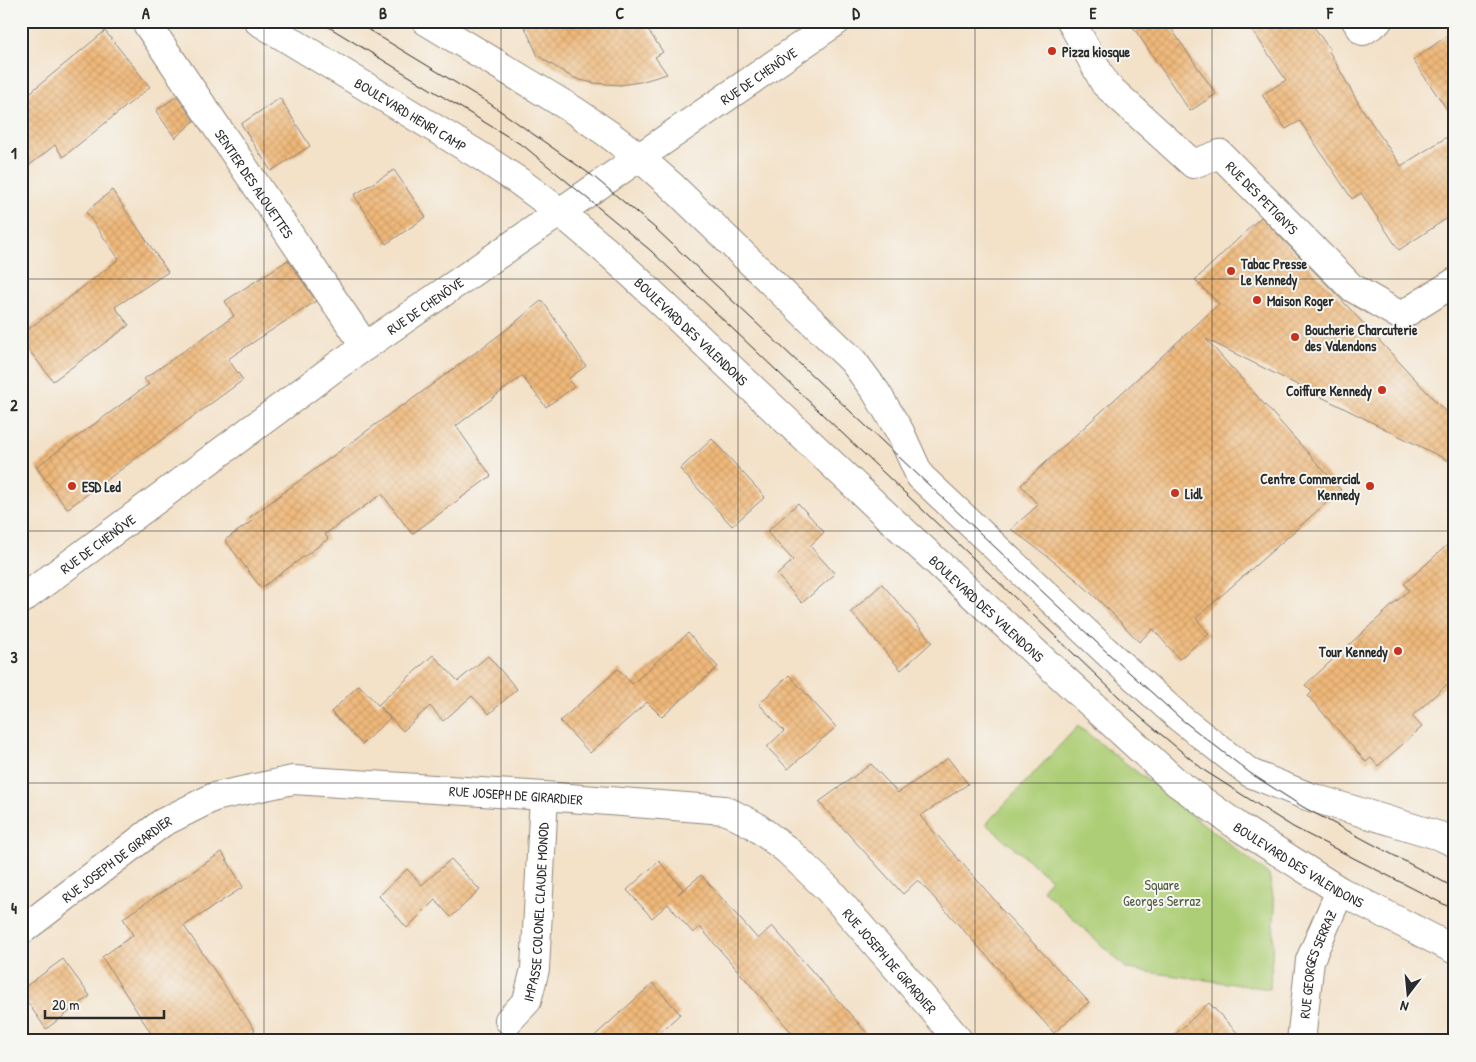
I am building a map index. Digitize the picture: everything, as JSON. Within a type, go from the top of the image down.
[{"type":"street","name":"SENTIER DES ALOUETTES","points":[[145,21],[365,346]]},
{"type":"street","name":"BOULEVARD HENRI CAMP","points":[[258,21],[482,157],[560,212]]},
{"type":"street","points":[[426,21],[607,132],[639,157],[680,194],[853,361],[881,400],[900,432],[920,476],[1180,719],[1250,773],[1307,796],[1440,836],[1455,843]]},
{"type":"street","name":"RUE DE CHENÔVE","points":[[21,600],[365,346],[837,21]]},
{"type":"street","points":[[1356,21],[1363,31],[1378,21]]},
{"type":"street","name":"RUE DES PETIGNYS","points":[[1072,22],[1105,84],[1193,164],[1220,154],[1351,288],[1401,316],[1455,282]]},
{"type":"street","name":"BOULEVARD DES VALENDONS","points":[[560,212],[632,275],[886,515],[1176,782],[1239,827],[1340,892],[1455,950]]},
{"type":"street","name":"RUE JOSEPH DE GIRARDIER","points":[[21,931],[162,823],[214,797],[293,780],[725,810],[754,824],[787,850],[828,889],[959,1041]]},
{"type":"street","name":"IMPASSE COLONEL CLAUDE MONOD","points":[[509,1020],[527,1001],[535,969],[544,796]]},
{"type":"street","name":"RUE GEORGES SERRAZ","points":[[1301,1041],[1310,960],[1340,892]]},
{"type":"green space","name":"Square Georges Serraz","points":[[1078,726],[1269,875],[1275,907],[1270,989],[1127,969],[1042,889],[1051,879],[986,824]]},
{"type":"building","points":[[522,21],[642,21],[663,52],[655,57],[667,74],[640,82],[620,85],[580,80],[538,56]]},
{"type":"building","points":[[1129,21],[1166,21],[1216,94],[1190,111]]},
{"type":"building","points":[[1246,21],[1310,21],[1330,50],[1360,106],[1401,166],[1455,132],[1455,213],[1399,250],[1361,193],[1352,199],[1300,121],[1286,129],[1262,95],[1286,80]]},
{"type":"building","points":[[1455,30],[1455,121],[1413,60]]},
{"type":"building","points":[[105,31],[150,87],[63,157],[55,145],[21,172],[21,100]]},
{"type":"building","points":[[177,96],[194,121],[175,138],[156,111]]},
{"type":"building","points":[[280,98],[310,146],[271,171],[241,124]]},
{"type":"building","points":[[394,170],[426,217],[386,244],[354,195]]},
{"type":"building","points":[[112,190],[168,272],[115,307],[129,325],[53,381],[21,340],[21,335],[119,259],[86,212]]},
{"type":"building","name":"Lidl","points":[[1261,217],[1336,294],[1455,422],[1455,464],[1206,339],[1341,490],[1196,618],[1209,634],[1179,659],[1153,629],[1139,642],[1077,580],[1011,529],[1038,505],[1021,485],[1219,304],[1195,280]]},
{"type":"building","points":[[288,260],[316,301],[228,359],[243,380],[67,509],[36,467],[149,384],[144,379],[234,316],[225,301]]},
{"type":"building","points":[[542,300],[586,366],[568,379],[574,387],[546,407],[522,376],[456,426],[491,476],[412,534],[382,494],[325,534],[328,539],[261,588],[225,540],[252,521],[249,518],[506,330]]},
{"type":"building","points":[[712,439],[765,497],[732,526],[680,469]]},
{"type":"building","points":[[798,503],[824,532],[810,546],[835,574],[802,603],[777,575],[793,560],[767,532]]},
{"type":"building","name":"Tour Kennedy","points":[[1455,538],[1455,677],[1412,716],[1422,727],[1378,766],[1371,758],[1366,762],[1308,696],[1312,692],[1305,685],[1409,590],[1404,584]]},
{"type":"building","points":[[882,584],[932,642],[901,670],[851,612]]},
{"type":"building","points":[[688,633],[718,667],[662,717],[647,702],[590,753],[560,721],[618,669],[632,684]]},
{"type":"building","points":[[433,655],[458,681],[488,656],[517,689],[489,714],[472,696],[443,721],[430,706],[403,731],[378,705]]},
{"type":"building","points":[[789,675],[836,727],[788,769],[767,747],[784,731],[759,704]]},
{"type":"building","points":[[359,685],[390,718],[362,744],[331,712]]},
{"type":"building","points":[[948,758],[968,784],[920,816],[999,907],[1089,1002],[1054,1033],[918,880],[903,894],[819,802],[871,764],[898,793]]},
{"type":"building","points":[[222,852],[243,887],[184,926],[255,1030],[238,1041],[156,1041],[102,957],[133,935],[123,918]]},
{"type":"building","points":[[451,859],[480,890],[451,917],[435,900],[407,928],[379,896],[407,869],[422,885]]},
{"type":"building","points":[[659,861],[683,889],[678,894],[701,875],[758,939],[772,926],[874,1041],[799,1041],[700,927],[693,933],[668,904],[652,918],[627,890]]},
{"type":"building","points":[[63,959],[90,996],[46,1029],[21,993],[21,990]]},
{"type":"building","points":[[653,983],[680,1014],[651,1041],[589,1041]]},
{"type":"building","points":[[1209,1003],[1245,1041],[1168,1041]]},
{"type":"tram line","points":[[319,21],[525,147],[650,250],[1139,716],[1205,771],[1293,827],[1455,910]]},
{"type":"tram line","points":[[354,21],[489,103],[594,177],[655,228],[1110,655],[1181,719],[1250,773],[1303,807],[1455,888]]},
{"type":"place","name":"Pizza kiosque","points":[[1052,51]]},
{"type":"place","name":"Tabac Presse Le Kennedy","points":[[1231,271]]},
{"type":"place","name":"Maison Roger","points":[[1257,300]]},
{"type":"place","name":"Boucherie Charcuterie des Valendons","points":[[1295,337]]},
{"type":"place","name":"Coiffure Kennedy","points":[[1382,390]]},
{"type":"place","name":"ESD Led","points":[[72,486]]},
{"type":"place","name":"Centre Commercial Kennedy","points":[[1370,486]]},
{"type":"place","name":"Lidl","points":[[1175,493]]},
{"type":"place","name":"Tour Kennedy","points":[[1398,651]]}]
